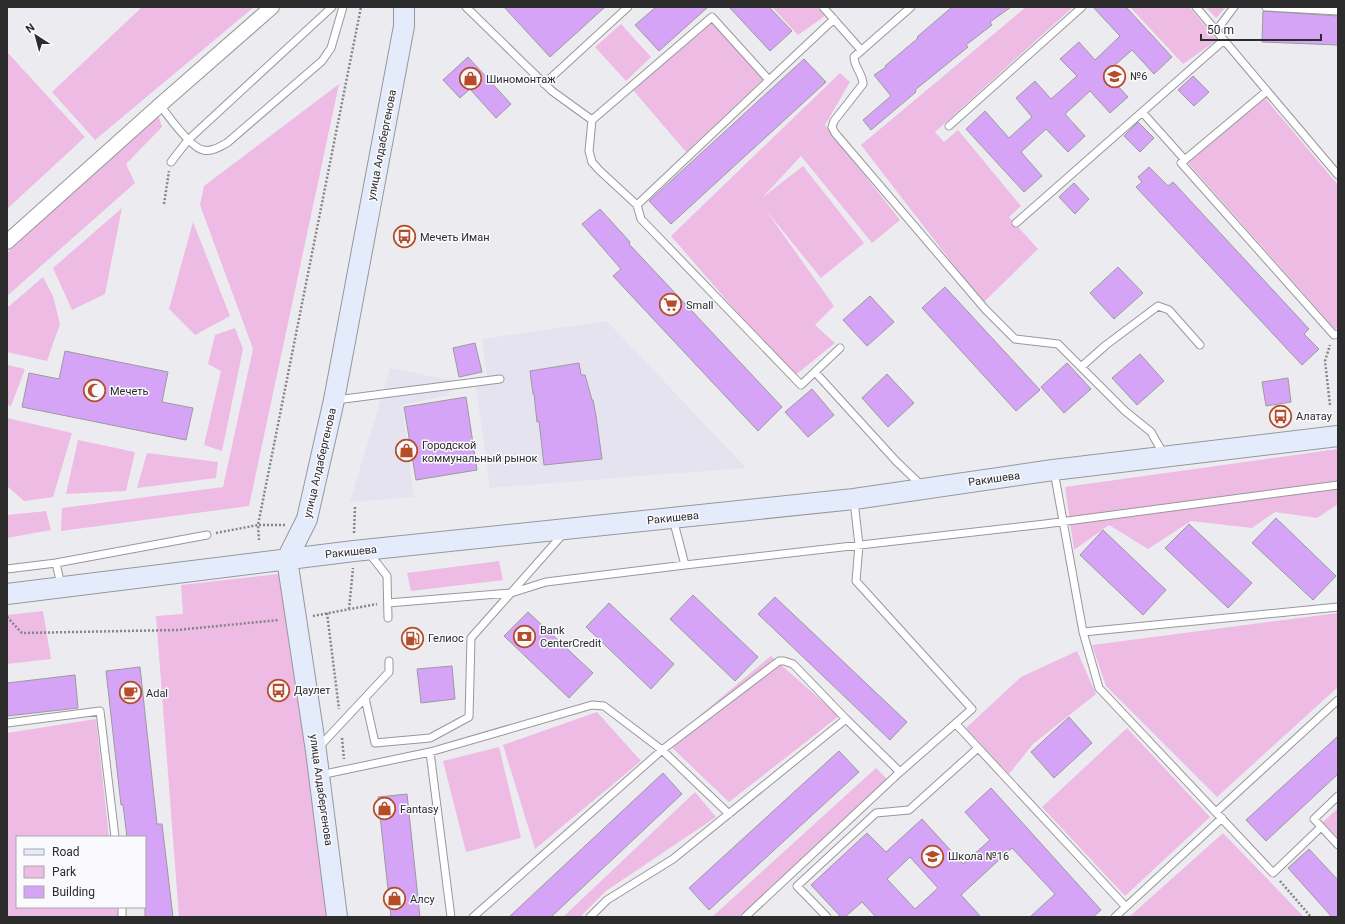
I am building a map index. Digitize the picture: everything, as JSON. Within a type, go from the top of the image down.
[{"type":"street","points":[[7,242],[272,7]]},
{"type":"street","name":"улица Алдабергенова","points":[[337,917],[320,775],[287,559],[305,525],[334,400],[404,26],[404,7]]},
{"type":"street","name":"Ракишева","points":[[7,594],[211,570],[354,551],[854,499],[1053,470],[1338,436]]},
{"type":"lane","points":[[171,162],[188,140],[332,7]]},
{"type":"lane","points":[[160,105],[188,140],[197,148],[201,150],[216,149],[227,143],[322,61],[335,38],[344,7]]},
{"type":"lane","points":[[466,7],[552,92],[592,120]]},
{"type":"lane","points":[[544,84],[628,7]]},
{"type":"lane","points":[[823,7],[862,50]]},
{"type":"lane","points":[[911,7],[854,58],[854,62],[863,79],[863,84],[834,121],[832,127],[835,133],[985,309],[1015,339],[1058,344],[1125,411],[1151,432],[1165,457]]},
{"type":"lane","points":[[949,126],[1082,7]]},
{"type":"lane","points":[[1196,7],[1338,175]]},
{"type":"lane","points":[[1216,31],[1234,7]]},
{"type":"lane","points":[[1266,7],[1338,11]]},
{"type":"lane","points":[[769,80],[712,17],[592,120],[589,151],[592,162],[636,205],[641,220],[801,385],[840,348]]},
{"type":"lane","points":[[636,205],[834,19]]},
{"type":"lane","points":[[1016,223],[1224,40]]},
{"type":"lane","points":[[1267,91],[1181,163],[1336,334]]},
{"type":"lane","points":[[1142,112],[1184,160]]},
{"type":"lane","points":[[1081,367],[1106,345],[1158,306],[1169,310],[1200,345]]},
{"type":"lane","points":[[815,372],[896,461],[925,489]]},
{"type":"lane","points":[[334,400],[500,379]]},
{"type":"lane","points":[[1053,470],[1083,632],[1099,688],[1274,873],[1321,827]]},
{"type":"lane","points":[[388,603],[511,593],[546,582],[1062,521],[1338,486]]},
{"type":"lane","points":[[745,917],[900,772],[972,709],[856,581],[858,545],[854,499]]},
{"type":"lane","points":[[673,518],[685,565]]},
{"type":"lane","points":[[365,698],[375,743],[430,738],[469,717],[471,638],[567,530]]},
{"type":"lane","points":[[7,569],[56,563],[207,534]]},
{"type":"lane","points":[[368,550],[387,576],[388,618]]},
{"type":"lane","points":[[56,563],[62,587]]},
{"type":"lane","points":[[1083,632],[1338,607]]},
{"type":"lane","points":[[316,751],[389,672],[389,661]]},
{"type":"lane","points":[[473,917],[662,750],[779,661],[793,664],[900,772]]},
{"type":"lane","points":[[1216,812],[1338,700]]},
{"type":"lane","points":[[320,775],[430,752],[592,705],[604,706],[662,750],[729,814]]},
{"type":"lane","points":[[7,723],[100,711],[115,836]]},
{"type":"lane","points":[[590,917],[608,900],[674,859],[846,719]]},
{"type":"lane","points":[[956,724],[1126,906]]},
{"type":"lane","points":[[827,917],[797,886],[876,813],[909,810],[978,748]]},
{"type":"lane","points":[[430,752],[451,917]]},
{"type":"lane","points":[[1338,796],[1314,819],[1338,845]]},
{"type":"lane","points":[[1115,917],[1222,818]]},
{"type":"path","points":[[259,540],[258,525],[361,7]]},
{"type":"path","points":[[164,204],[171,162]]},
{"type":"path","points":[[1330,405],[1325,361],[1336,334]]},
{"type":"path","points":[[207,534],[258,525],[305,525]]},
{"type":"path","points":[[7,617],[22,633],[177,630],[296,619],[388,603]]},
{"type":"path","points":[[328,613],[345,770]]},
{"type":"path","points":[[1274,873],[1311,917]]},
{"type":"shaded area","points":[[607,321],[746,468],[490,488],[475,379],[487,377],[482,339]]},
{"type":"shaded area","points":[[390,368],[450,380],[449,395],[402,405],[414,497],[350,502]]},
{"type":"green space","points":[[142,7],[254,7],[95,140],[52,92]]},
{"type":"green space","points":[[772,7],[817,7],[825,16],[798,35]]},
{"type":"green space","points":[[1026,7],[1073,7],[935,132],[944,142],[958,130],[1021,206],[1009,217],[1038,249],[983,303],[861,145]]},
{"type":"green space","points":[[1130,7],[1189,7],[1217,40],[1183,64]]},
{"type":"green space","points":[[1206,7],[1226,7],[1216,18]]},
{"type":"green space","points":[[713,22],[763,79],[686,152],[633,90]]},
{"type":"green space","points":[[621,24],[651,57],[626,81],[595,47]]},
{"type":"green space","points":[[7,52],[85,137],[7,209]]},
{"type":"green space","points":[[840,73],[850,82],[825,125],[900,220],[872,243],[801,156],[762,198],[803,166],[864,243],[821,278],[765,209],[834,306],[815,325],[835,343],[793,377],[671,236]]},
{"type":"green space","points":[[339,84],[249,506],[61,531],[62,508],[223,487],[253,349],[200,205],[204,186]]},
{"type":"green space","points":[[1265,98],[1338,185],[1338,328],[1335,329],[1188,163]]},
{"type":"green space","points":[[158,114],[162,127],[126,164],[135,183],[7,296],[7,253]]},
{"type":"green space","points":[[122,208],[105,294],[72,310],[53,268]]},
{"type":"green space","points":[[193,222],[230,316],[195,335],[169,309]]},
{"type":"green space","points":[[43,277],[53,296],[60,324],[47,361],[7,352],[7,308]]},
{"type":"green space","points":[[235,328],[243,349],[222,451],[204,445],[221,371],[208,364],[215,335]]},
{"type":"green space","points":[[7,365],[25,369],[11,406],[7,405]]},
{"type":"green space","points":[[7,418],[72,433],[53,497],[24,501],[7,486]]},
{"type":"green space","points":[[78,440],[135,452],[126,491],[66,494]]},
{"type":"green space","points":[[1338,449],[1338,504],[1317,518],[1275,512],[1252,528],[1191,521],[1148,549],[1109,525],[1074,550],[1065,487]]},
{"type":"green space","points":[[147,453],[218,462],[216,478],[137,488]]},
{"type":"green space","points":[[46,511],[51,530],[7,538],[7,515]]},
{"type":"green space","points":[[499,561],[503,580],[411,591],[407,573]]},
{"type":"green space","points":[[287,573],[327,917],[179,917],[156,616],[183,614],[181,585]]},
{"type":"green space","points":[[43,611],[51,659],[7,664],[7,615]]},
{"type":"green space","points":[[1338,613],[1338,687],[1217,797],[1106,686],[1092,645]]},
{"type":"green space","points":[[1077,651],[1096,694],[1033,744],[1009,774],[966,728],[1021,677]]},
{"type":"green space","points":[[771,656],[839,716],[729,802],[667,743]]},
{"type":"green space","points":[[597,712],[641,761],[535,849],[503,745]]},
{"type":"green space","points":[[96,719],[109,836],[16,836],[16,908],[117,908],[118,917],[7,917],[7,733]]},
{"type":"green space","points":[[1127,728],[1210,817],[1125,896],[1042,807]]},
{"type":"green space","points":[[499,747],[521,838],[466,852],[443,761]]},
{"type":"green space","points":[[876,768],[888,780],[739,917],[712,917]]},
{"type":"green space","points":[[695,792],[716,817],[606,891],[580,917],[563,917]]},
{"type":"green space","points":[[1338,808],[1338,838],[1323,822]]},
{"type":"green space","points":[[1223,833],[1304,917],[1129,917]]},
{"type":"building","points":[[504,7],[605,7],[550,57]]},
{"type":"building","points":[[656,7],[708,7],[659,51],[635,25]]},
{"type":"building","points":[[729,7],[769,7],[792,31],[770,51]]},
{"type":"building","points":[[952,7],[1011,7],[990,22],[992,25],[966,45],[968,47],[915,90],[916,92],[871,130],[863,120],[891,96],[874,75],[886,67],[885,66]]},
{"type":"building","points":[[1093,7],[1126,7],[1172,57],[1154,74],[1132,50],[1106,73],[1128,97],[1110,113],[1090,91],[1065,114],[1085,136],[1068,152],[1046,129],[1021,152],[1042,176],[1024,192],[966,129],[985,111],[1009,138],[1032,117],[1016,98],[1035,81],[1051,99],[1077,76],[1060,59],[1079,42],[1095,60],[1120,36]]},
{"type":"building","points":[[1263,11],[1338,16],[1338,45],[1262,42]]},
{"type":"building","points":[[468,57],[511,104],[496,118],[470,89],[460,98],[443,80]]},
{"type":"building","points":[[804,59],[826,82],[671,224],[649,201]]},
{"type":"building","points":[[1193,76],[1209,92],[1194,106],[1178,90]]},
{"type":"building","points":[[1138,122],[1154,138],[1140,152],[1124,136]]},
{"type":"building","points":[[1149,167],[1168,186],[1173,182],[1309,329],[1304,334],[1319,349],[1302,365],[1136,187],[1142,182],[1138,177]]},
{"type":"building","points":[[1074,183],[1089,199],[1075,214],[1059,197]]},
{"type":"building","points":[[600,209],[630,242],[629,244],[782,407],[758,431],[613,276],[621,269],[582,224]]},
{"type":"building","points":[[1118,267],[1143,293],[1114,319],[1090,293]]},
{"type":"building","points":[[945,287],[1040,390],[1016,411],[922,308]]},
{"type":"building","points":[[870,296],[894,322],[867,346],[843,320]]},
{"type":"building","points":[[475,343],[482,372],[459,377],[453,348]]},
{"type":"building","name":"Мечеть","points":[[65,351],[168,372],[162,402],[193,408],[186,440],[22,407],[29,373],[59,379]]},
{"type":"building","points":[[1140,354],[1164,381],[1137,405],[1112,378]]},
{"type":"building","points":[[579,363],[581,375],[585,375],[593,400],[602,459],[544,465],[539,421],[537,422],[530,371]]},
{"type":"building","points":[[1067,363],[1091,389],[1064,413],[1041,387]]},
{"type":"building","points":[[887,374],[914,403],[888,427],[862,398]]},
{"type":"building","points":[[1288,378],[1291,402],[1266,406],[1262,382]]},
{"type":"building","points":[[812,389],[834,415],[808,437],[785,412]]},
{"type":"building","points":[[466,397],[477,470],[416,480],[404,407]]},
{"type":"building","points":[[1276,518],[1336,576],[1313,600],[1252,543]]},
{"type":"building","points":[[1189,524],[1252,583],[1228,608],[1165,548]]},
{"type":"building","points":[[1103,530],[1166,590],[1143,615],[1080,555]]},
{"type":"building","points":[[693,595],[758,657],[735,681],[670,619]]},
{"type":"building","points":[[775,597],[907,722],[890,740],[758,614]]},
{"type":"building","points":[[609,603],[674,664],[651,689],[586,627]]},
{"type":"building","points":[[528,612],[593,673],[569,698],[504,636]]},
{"type":"building","points":[[452,666],[455,699],[421,703],[417,669]]},
{"type":"building","points":[[140,667],[157,824],[162,824],[173,917],[145,917],[146,836],[127,836],[123,805],[121,805],[106,671]]},
{"type":"building","points":[[75,675],[78,708],[7,716],[7,683]]},
{"type":"building","points":[[1069,717],[1092,743],[1054,778],[1031,752]]},
{"type":"building","points":[[1338,736],[1338,774],[1266,841],[1246,820]]},
{"type":"building","points":[[839,751],[859,772],[709,910],[689,888]]},
{"type":"building","points":[[663,773],[682,794],[551,917],[509,917]]},
{"type":"building","name":"Школа №16","points":[[991,788],[1101,910],[1093,917],[1030,917],[1055,894],[1012,848],[961,895],[981,917],[876,917],[862,902],[845,917],[841,917],[811,885],[867,833],[886,852],[922,819],[963,864],[990,840],[965,812]],"holes":[[[910,857],[938,888],[915,909],[887,879]]]},
{"type":"building","points":[[407,794],[420,917],[391,917],[378,797]]},
{"type":"building","points":[[1309,849],[1338,880],[1338,917],[1332,917],[1288,868]]},
{"type":"place","name":"№6","points":[[1114,76]]},
{"type":"place","name":"Шиномонтаж","points":[[471,79]]},
{"type":"place","name":"Мечеть Иман","points":[[404,237]]},
{"type":"place","name":"Small","points":[[671,305]]},
{"type":"place","name":"Мечеть","points":[[95,391]]},
{"type":"place","name":"Алатау","points":[[1280,416]]},
{"type":"place","name":"Городской коммунальный рынок","points":[[407,451]]},
{"type":"place","name":"Bank CenterCredit","points":[[524,636]]},
{"type":"place","name":"Гелиос","points":[[413,638]]},
{"type":"place","name":"Даулет","points":[[279,690]]},
{"type":"place","name":"Adal","points":[[131,693]]},
{"type":"place","name":"Fantasy","points":[[384,809]]},
{"type":"place","name":"Школа №16","points":[[932,856]]},
{"type":"place","name":"Алсу","points":[[395,899]]}]
